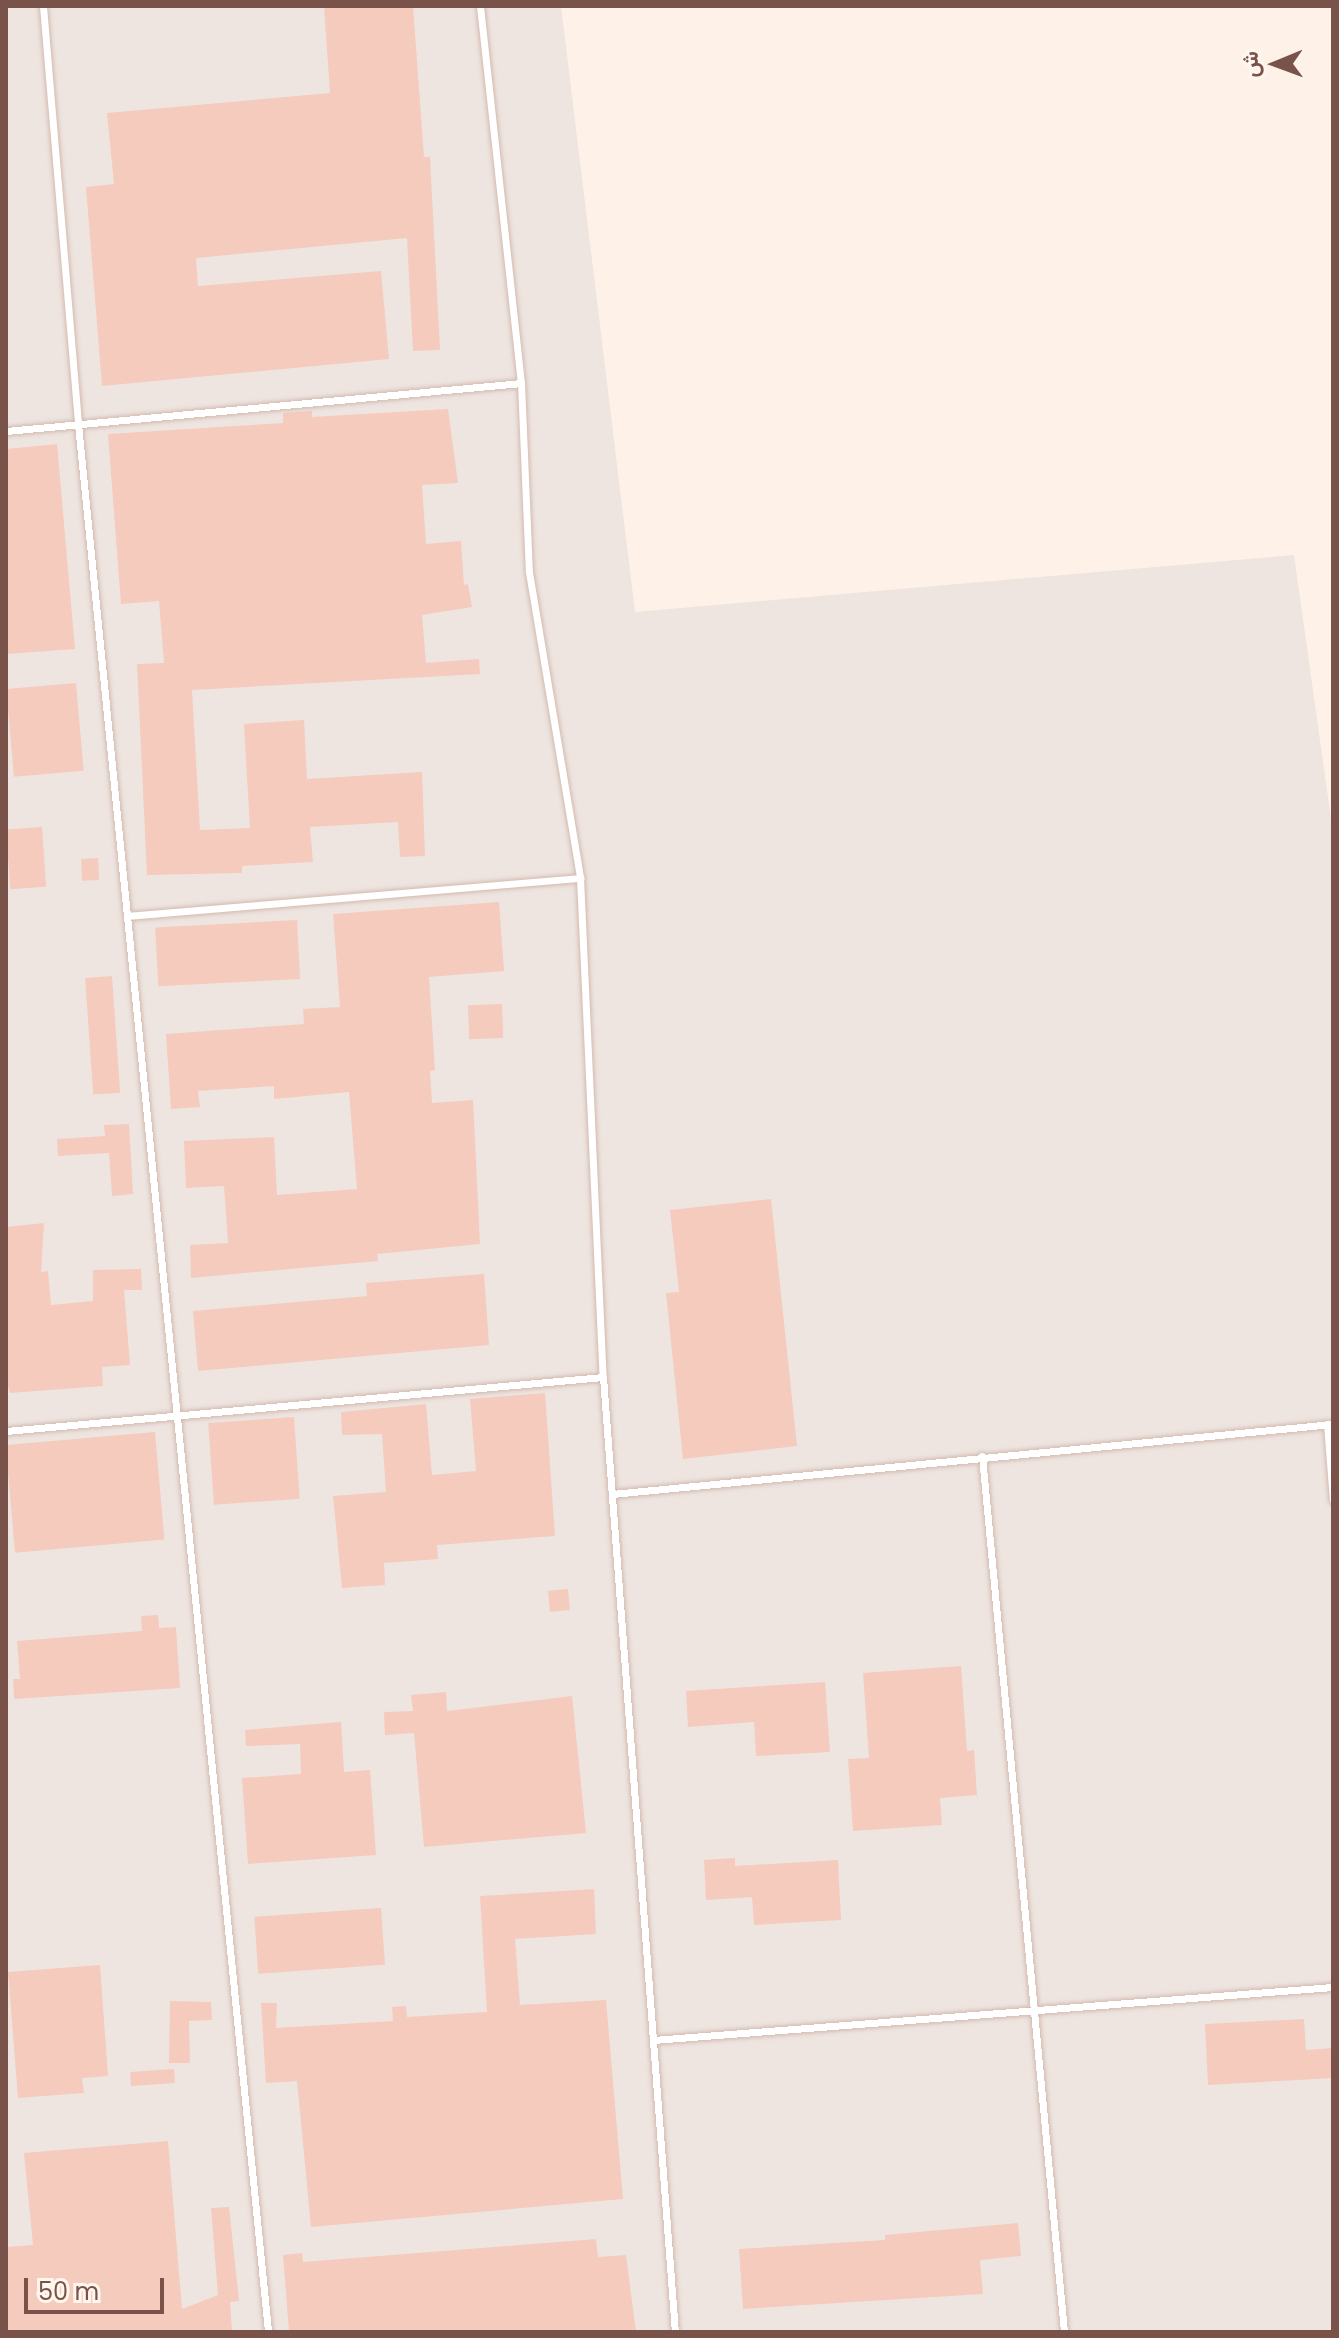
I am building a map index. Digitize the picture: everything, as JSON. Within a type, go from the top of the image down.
[{"type":"lane","points":[[43,6],[78,424],[268,2332]]},
{"type":"lane","points":[[480,6],[521,383],[529,572],[580,878],[603,1377],[675,2332]]},
{"type":"lane","points":[[6,431],[521,383]]},
{"type":"lane","points":[[127,916],[580,878]]},
{"type":"lane","points":[[6,1431],[603,1377]]},
{"type":"lane","points":[[612,1494],[1330,1424],[1333,1500]]},
{"type":"lane","points":[[982,1456],[1064,2332]]},
{"type":"lane","points":[[653,2040],[1333,1987]]},
{"type":"shaded area","points":[[6,6],[561,6],[635,612],[1294,555],[1333,833],[1333,2332],[6,2332]]},
{"type":"building","points":[[324,6],[413,6],[424,157],[430,157],[440,350],[413,351],[407,238],[196,258],[198,286],[381,271],[389,359],[102,386],[86,187],[114,184],[107,113],[330,93]]},
{"type":"building","points":[[448,409],[458,483],[422,485],[426,544],[461,541],[464,585],[468,584],[472,607],[422,615],[426,663],[479,659],[480,674],[192,690],[200,830],[250,828],[244,724],[304,720],[307,779],[422,772],[425,856],[400,857],[398,822],[310,827],[313,862],[242,866],[242,873],[147,875],[137,664],[164,663],[159,601],[121,604],[108,434],[283,423],[283,413],[312,411],[312,417]]},
{"type":"building","points":[[57,444],[75,649],[6,654],[6,449]]},
{"type":"building","points":[[76,683],[84,771],[14,777],[6,689]]},
{"type":"building","points":[[42,827],[46,887],[10,889],[6,830]]},
{"type":"building","points":[[98,858],[99,880],[82,881],[81,859]]},
{"type":"building","points":[[499,902],[504,971],[429,977],[435,1070],[430,1071],[432,1103],[473,1100],[480,1244],[377,1254],[378,1261],[191,1278],[190,1245],[228,1243],[224,1186],[186,1188],[184,1141],[274,1137],[277,1195],[357,1189],[349,1092],[274,1099],[274,1086],[198,1091],[200,1107],[171,1109],[166,1034],[304,1024],[303,1009],[340,1007],[333,914]]},
{"type":"building","points":[[297,920],[300,979],[158,986],[155,927]]},
{"type":"building","points":[[112,976],[120,1093],[93,1095],[85,978]]},
{"type":"building","points":[[502,1004],[503,1038],[469,1039],[468,1005]]},
{"type":"building","points":[[129,1124],[133,1194],[112,1196],[109,1153],[58,1156],[57,1139],[105,1136],[104,1125]]},
{"type":"building","points":[[771,1199],[797,1446],[683,1459],[666,1293],[679,1292],[670,1210]]},
{"type":"building","points":[[44,1223],[41,1272],[48,1271],[51,1305],[93,1301],[93,1270],[141,1269],[142,1290],[124,1290],[130,1365],[102,1367],[103,1386],[10,1393],[6,1379],[6,1227]]},
{"type":"building","points":[[484,1274],[489,1345],[198,1371],[193,1311],[367,1296],[366,1283]]},
{"type":"building","points":[[545,1393],[555,1536],[437,1545],[438,1559],[384,1563],[385,1585],[342,1588],[333,1496],[386,1492],[382,1434],[342,1435],[341,1412],[426,1404],[432,1475],[476,1471],[470,1399]]},
{"type":"building","points":[[294,1417],[300,1499],[214,1505],[208,1423]]},
{"type":"building","points":[[155,1432],[164,1540],[15,1553],[6,1445]]},
{"type":"building","points":[[568,1589],[570,1610],[550,1612],[548,1591]]},
{"type":"building","points":[[158,1615],[159,1628],[176,1627],[180,1688],[14,1699],[13,1679],[20,1679],[17,1641],[142,1631],[141,1616]]},
{"type":"building","points":[[961,1666],[967,1751],[974,1750],[977,1795],[940,1798],[942,1825],[853,1831],[848,1759],[869,1758],[863,1673]]},
{"type":"building","points":[[825,1682],[830,1752],[756,1756],[754,1722],[688,1727],[686,1691]]},
{"type":"building","points":[[446,1692],[447,1711],[572,1696],[586,1833],[424,1847],[414,1733],[385,1735],[384,1712],[413,1711],[411,1695]]},
{"type":"building","points":[[341,1722],[344,1772],[370,1770],[376,1855],[248,1864],[242,1778],[301,1774],[300,1744],[246,1746],[245,1730]]},
{"type":"building","points":[[735,1858],[735,1866],[838,1860],[841,1920],[754,1925],[752,1897],[706,1900],[704,1860]]},
{"type":"building","points":[[594,1889],[596,1934],[515,1939],[520,2005],[606,2000],[623,2199],[311,2227],[297,2081],[266,2083],[261,2003],[277,2003],[276,2028],[393,2021],[392,2007],[406,2006],[407,2017],[487,2012],[480,1896]]},
{"type":"building","points":[[381,1908],[385,1965],[258,1974],[254,1917]]},
{"type":"building","points":[[100,1965],[108,2076],[82,2078],[84,2093],[18,2098],[8,1972]]},
{"type":"building","points":[[170,2001],[211,2002],[212,2020],[189,2021],[190,2063],[169,2063]]},
{"type":"building","points":[[1304,2019],[1306,2050],[1333,2048],[1333,2078],[1208,2085],[1205,2024]]},
{"type":"building","points":[[174,2069],[175,2083],[131,2086],[130,2072]]},
{"type":"building","points":[[168,2141],[182,2309],[218,2295],[211,2208],[229,2207],[239,2301],[230,2302],[232,2332],[6,2332],[6,2247],[33,2245],[24,2153]]},
{"type":"building","points":[[1018,2223],[1021,2256],[980,2260],[983,2294],[743,2309],[739,2249],[885,2240],[885,2235]]},
{"type":"building","points":[[596,2239],[598,2257],[626,2255],[636,2332],[289,2332],[283,2255],[302,2253],[303,2262]]}]
